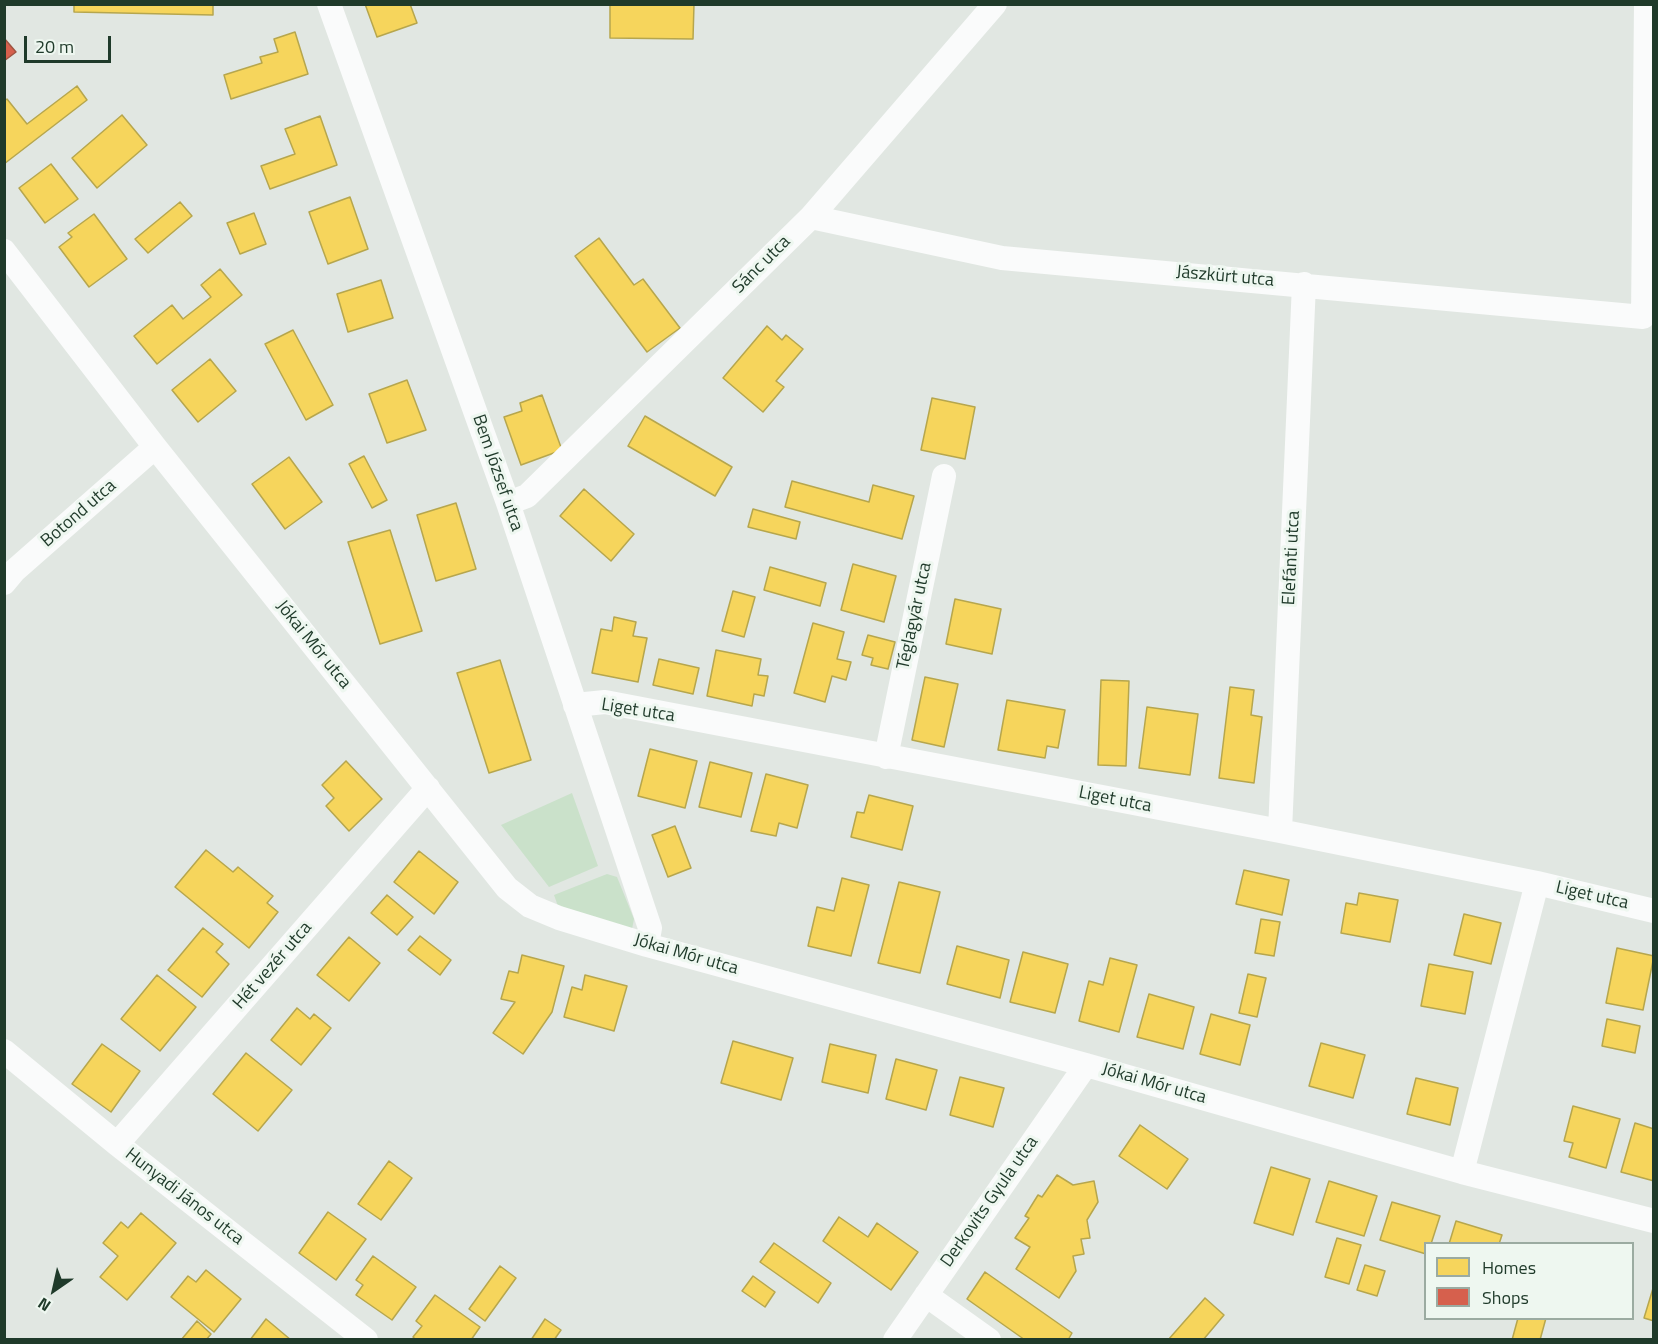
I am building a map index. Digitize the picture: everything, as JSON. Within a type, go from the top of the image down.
[{"type":"street","name":"Bem József utca","points":[[329,4],[508,503],[650,928],[647,945]]},
{"type":"street","name":"Sánc utca","points":[[508,503],[527,496],[811,218],[995,4]]},
{"type":"street","name":"Jászkürt utca","points":[[811,218],[1002,258],[1643,317],[1646,4]]},
{"type":"street","name":"Jókai Mór utca","points":[[4,251],[155,447],[507,888],[530,906],[559,918],[647,945],[1086,1065],[1462,1172],[1653,1221]]},
{"type":"street","name":"Elefánti utca","points":[[1280,831],[1304,284]]},
{"type":"street","name":"Botond utca","points":[[4,583],[14,571],[155,447]]},
{"type":"street","name":"Téglagyár utca","points":[[886,757],[944,476]]},
{"type":"street","name":"Liget utca","points":[[575,705],[605,702],[1280,831],[1537,883],[1653,911]]},
{"type":"street","name":"Hét vezér utca","points":[[117,1144],[428,788]]},
{"type":"street","points":[[1462,1172],[1537,883]]},
{"type":"street","name":"Hunyadi János utca","points":[[4,1051],[117,1144],[366,1340]]},
{"type":"street","name":"Derkovits Gyula utca","points":[[895,1340],[1086,1065]]},
{"type":"street","points":[[926,1295],[989,1340]]},
{"type":"green space","points":[[572,793],[598,866],[549,887],[501,825]]},
{"type":"green space","points":[[607,874],[617,877],[634,919],[632,929],[559,909],[554,895]]},
{"type":"building: Homes","points":[[74,4],[213,4],[213,15],[74,12]]},
{"type":"building: Homes","points":[[365,4],[410,4],[417,23],[377,37]]},
{"type":"building: Homes","points":[[610,4],[694,4],[693,39],[610,38]]},
{"type":"building: Homes","points":[[295,32],[308,74],[231,99],[224,75],[262,63],[260,57],[278,52],[274,39]]},
{"type":"building: Homes","points":[[77,86],[87,100],[4,164],[4,101],[7,99],[27,124]]},
{"type":"building: Homes","points":[[122,115],[147,145],[97,188],[72,158]]},
{"type":"building: Homes","points":[[320,116],[337,165],[270,189],[261,166],[295,154],[285,129]]},
{"type":"building: Homes","points":[[51,164],[78,199],[45,223],[19,188]]},
{"type":"building: Homes","points":[[350,197],[368,249],[328,264],[309,212]]},
{"type":"building: Homes","points":[[180,202],[192,216],[148,253],[135,239]]},
{"type":"building: Homes","points":[[254,213],[266,244],[240,254],[227,223]]},
{"type":"building: Homes","points":[[94,214],[127,259],[89,287],[59,247],[72,237],[68,233]]},
{"type":"building: Homes","points":[[599,238],[634,285],[643,279],[680,328],[647,352],[575,256]]},
{"type":"building: Homes","points":[[220,269],[242,295],[157,364],[134,336],[172,305],[183,319],[211,297],[201,285]]},
{"type":"building: Homes","points":[[381,280],[393,318],[348,332],[337,294]]},
{"type":"building: Homes","points":[[767,326],[782,340],[786,335],[803,349],[776,381],[784,387],[763,412],[723,378]]},
{"type":"building: Homes","points":[[293,330],[333,405],[306,420],[265,344]]},
{"type":"building: Homes","points":[[210,359],[236,391],[198,422],[172,390]]},
{"type":"building: Homes","points":[[407,380],[426,430],[387,443],[369,394]]},
{"type":"building: Homes","points":[[542,395],[562,450],[521,465],[504,417],[522,411],[520,403]]},
{"type":"building: Homes","points":[[932,398],[975,407],[965,459],[921,450]]},
{"type":"building: Homes","points":[[645,416],[732,467],[715,496],[628,446]]},
{"type":"building: Homes","points":[[364,456],[387,500],[372,508],[349,464]]},
{"type":"building: Homes","points":[[289,457],[322,502],[285,529],[252,484]]},
{"type":"building: Homes","points":[[792,481],[869,502],[873,485],[914,496],[902,539],[785,507]]},
{"type":"building: Homes","points":[[584,489],[634,534],[611,561],[560,516]]},
{"type":"building: Homes","points":[[456,503],[476,569],[436,581],[417,515]]},
{"type":"building: Homes","points":[[753,509],[800,522],[796,539],[748,527]]},
{"type":"building: Homes","points":[[390,530],[422,631],[380,644],[348,542]]},
{"type":"building: Homes","points":[[853,564],[896,576],[884,622],[841,610]]},
{"type":"building: Homes","points":[[770,567],[826,583],[820,606],[764,590]]},
{"type":"building: Homes","points":[[733,591],[755,597],[744,637],[722,631]]},
{"type":"building: Homes","points":[[955,599],[1001,609],[992,654],[946,644]]},
{"type":"building: Homes","points":[[614,617],[636,622],[633,636],[647,638],[638,682],[592,673],[601,629],[612,631]]},
{"type":"building: Homes","points":[[813,623],[844,632],[837,659],[851,662],[846,680],[832,676],[825,702],[794,693]]},
{"type":"building: Homes","points":[[868,635],[895,642],[888,669],[871,665],[873,658],[862,655]]},
{"type":"building: Homes","points":[[716,650],[761,659],[758,675],[768,676],[764,696],[754,694],[752,706],[707,696]]},
{"type":"building: Homes","points":[[659,659],[699,668],[693,694],[653,685]]},
{"type":"building: Homes","points":[[500,660],[531,760],[489,773],[457,673]]},
{"type":"building: Homes","points":[[925,677],[958,684],[944,747],[912,740]]},
{"type":"building: Homes","points":[[1101,680],[1129,681],[1126,766],[1098,765]]},
{"type":"building: Homes","points":[[1230,687],[1254,690],[1251,715],[1262,717],[1254,783],[1219,778]]},
{"type":"building: Homes","points":[[1007,700],[1065,710],[1058,748],[1047,746],[1045,758],[998,750]]},
{"type":"building: Homes","points":[[1147,707],[1198,714],[1190,775],[1139,768]]},
{"type":"building: Homes","points":[[650,749],[697,761],[685,808],[638,796]]},
{"type":"building: Homes","points":[[346,761],[382,799],[349,831],[326,806],[334,798],[322,785]]},
{"type":"building: Homes","points":[[710,762],[752,773],[741,817],[699,807]]},
{"type":"building: Homes","points":[[766,774],[808,785],[797,828],[779,823],[776,836],[751,831]]},
{"type":"building: Homes","points":[[869,795],[913,806],[902,850],[851,837],[857,812],[864,813]]},
{"type":"building: Homes","points":[[675,826],[691,868],[668,877],[652,835]]},
{"type":"building: Homes","points":[[206,850],[233,872],[238,867],[273,896],[267,903],[278,912],[249,948],[175,887]]},
{"type":"building: Homes","points":[[419,851],[458,882],[434,914],[394,882]]},
{"type":"building: Homes","points":[[1244,870],[1289,880],[1282,915],[1236,904]]},
{"type":"building: Homes","points":[[842,878],[869,885],[851,956],[808,946],[817,907],[834,911]]},
{"type":"building: Homes","points":[[899,882],[940,892],[920,973],[878,963]]},
{"type":"building: Homes","points":[[1359,893],[1398,900],[1390,942],[1341,933],[1346,903],[1357,905]]},
{"type":"building: Homes","points":[[387,895],[413,917],[397,935],[371,913]]},
{"type":"building: Homes","points":[[1464,914],[1501,923],[1491,964],[1454,955]]},
{"type":"building: Homes","points":[[1261,919],[1280,922],[1274,956],[1255,953]]},
{"type":"building: Homes","points":[[203,928],[223,944],[216,952],[229,964],[202,997],[168,970]]},
{"type":"building: Homes","points":[[420,936],[451,960],[440,975],[408,950]]},
{"type":"building: Homes","points":[[349,937],[380,963],[349,1001],[317,975]]},
{"type":"building: Homes","points":[[957,946],[1009,960],[1000,998],[947,984]]},
{"type":"building: Homes","points":[[1617,948],[1654,956],[1643,1010],[1606,1003]]},
{"type":"building: Homes","points":[[1023,952],[1068,964],[1055,1013],[1010,1002]]},
{"type":"building: Homes","points":[[522,955],[564,966],[552,1012],[523,1054],[493,1033],[515,1002],[501,999],[509,971],[518,973]]},
{"type":"building: Homes","points":[[1110,958],[1137,965],[1119,1032],[1079,1021],[1089,981],[1103,985]]},
{"type":"building: Homes","points":[[1429,964],[1473,972],[1465,1014],[1421,1006]]},
{"type":"building: Homes","points":[[1248,974],[1266,978],[1257,1017],[1239,1013]]},
{"type":"building: Homes","points":[[157,975],[196,1007],[160,1051],[121,1019]]},
{"type":"building: Homes","points":[[585,975],[627,986],[614,1031],[564,1017],[572,987],[582,990]]},
{"type":"building: Homes","points":[[1149,994],[1194,1007],[1183,1049],[1137,1037]]},
{"type":"building: Homes","points":[[297,1008],[310,1019],[314,1014],[331,1028],[301,1065],[271,1040]]},
{"type":"building: Homes","points":[[1211,1014],[1250,1025],[1240,1065],[1200,1054]]},
{"type":"building: Homes","points":[[1607,1019],[1640,1026],[1635,1053],[1602,1046]]},
{"type":"building: Homes","points":[[733,1041],[793,1058],[781,1100],[721,1083]]},
{"type":"building: Homes","points":[[1321,1043],[1365,1055],[1353,1098],[1309,1086]]},
{"type":"building: Homes","points":[[102,1044],[140,1071],[111,1112],[72,1084]]},
{"type":"building: Homes","points":[[830,1044],[876,1055],[868,1093],[822,1082]]},
{"type":"building: Homes","points":[[246,1053],[292,1090],[258,1131],[213,1094]]},
{"type":"building: Homes","points":[[896,1059],[937,1070],[926,1110],[886,1099]]},
{"type":"building: Homes","points":[[960,1077],[1004,1088],[993,1127],[950,1115]]},
{"type":"building: Homes","points":[[1416,1078],[1458,1088],[1450,1125],[1407,1114]]},
{"type":"building: Homes","points":[[1573,1106],[1620,1119],[1606,1168],[1569,1157],[1573,1143],[1564,1141]]},
{"type":"building: Homes","points":[[1635,1123],[1654,1129],[1654,1181],[1621,1172]]},
{"type":"building: Homes","points":[[1140,1125],[1188,1159],[1167,1189],[1119,1156]]},
{"type":"building: Homes","points":[[389,1161],[412,1178],[381,1220],[358,1204]]},
{"type":"building: Homes","points":[[1271,1167],[1310,1179],[1293,1235],[1254,1223]]},
{"type":"building: Homes","points":[[1057,1175],[1073,1185],[1094,1181],[1098,1202],[1087,1220],[1090,1238],[1081,1239],[1084,1254],[1073,1256],[1076,1271],[1059,1298],[1016,1269],[1030,1247],[1015,1238],[1029,1218],[1025,1216],[1038,1195],[1042,1197]]},
{"type":"building: Homes","points":[[1329,1181],[1377,1196],[1364,1236],[1316,1222]]},
{"type":"building: Homes","points":[[1392,1202],[1440,1216],[1432,1242],[1424,1242],[1424,1253],[1380,1240]]},
{"type":"building: Homes","points":[[328,1212],[366,1239],[336,1280],[299,1253]]},
{"type":"building: Homes","points":[[141,1213],[176,1243],[127,1300],[100,1277],[118,1256],[103,1243],[121,1222],[128,1228]]},
{"type":"building: Homes","points":[[839,1217],[868,1237],[877,1223],[918,1252],[891,1290],[823,1241]]},
{"type":"building: Homes","points":[[1456,1221],[1502,1235],[1500,1242],[1450,1242]]},
{"type":"building: Homes","points":[[1337,1238],[1361,1245],[1349,1284],[1325,1277]]},
{"type":"building: Homes","points":[[774,1243],[831,1283],[818,1303],[760,1262]]},
{"type":"building: Homes","points":[[373,1256],[416,1287],[392,1320],[356,1295],[363,1285],[356,1280]]},
{"type":"building: Homes","points":[[1365,1265],[1385,1271],[1377,1296],[1357,1290]]},
{"type":"building: Homes","points":[[500,1266],[516,1278],[485,1321],[469,1309]]},
{"type":"building: Homes","points":[[206,1270],[241,1299],[214,1332],[171,1297],[188,1276],[196,1282]]},
{"type":"building: Homes","points":[[985,1272],[1072,1333],[1068,1340],[1025,1340],[967,1299]]},
{"type":"building: Homes","points":[[753,1276],[775,1292],[765,1307],[742,1291]]},
{"type":"building: Homes","points":[[1654,1285],[1654,1321],[1644,1318]]},
{"type":"building: Homes","points":[[435,1295],[480,1327],[471,1340],[416,1340],[413,1337],[422,1326],[416,1321]]},
{"type":"building: Homes","points":[[1205,1298],[1224,1315],[1203,1340],[1168,1340]]},
{"type":"building: Homes","points":[[266,1319],[291,1340],[250,1340]]},
{"type":"building: Homes","points":[[545,1319],[561,1330],[554,1340],[531,1340]]},
{"type":"building: Homes","points":[[1517,1320],[1545,1320],[1540,1340],[1512,1340]]},
{"type":"building: Homes","points":[[197,1321],[211,1334],[206,1340],[181,1340]]},
{"type":"building: Shops","points":[[4,38],[16,52],[4,61]]}]
